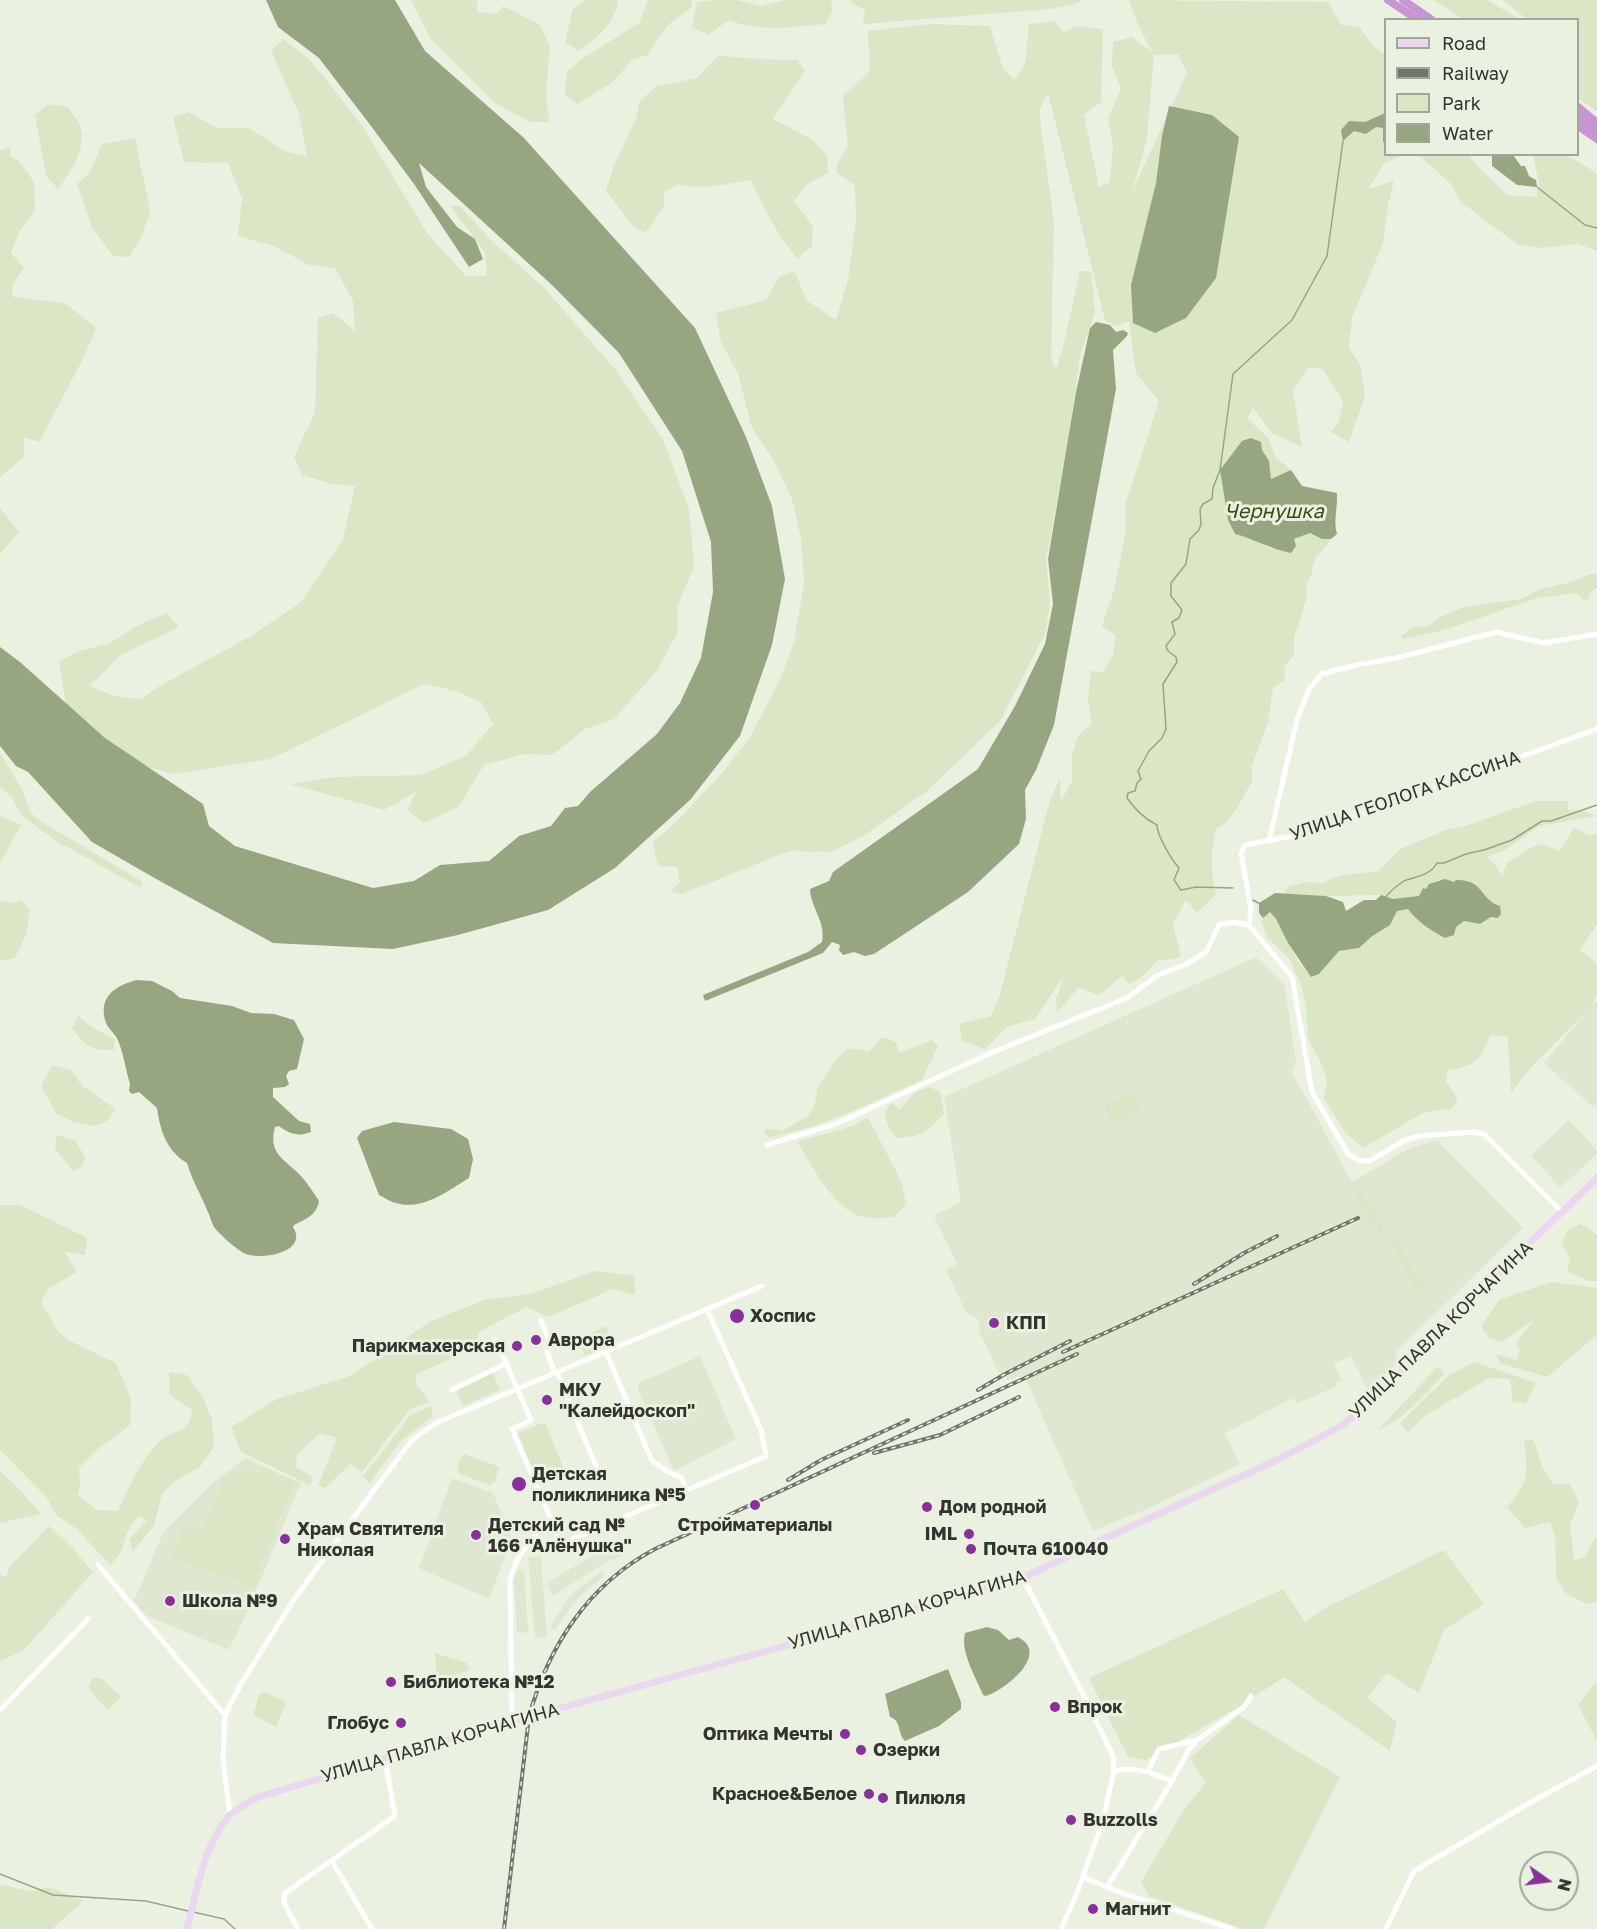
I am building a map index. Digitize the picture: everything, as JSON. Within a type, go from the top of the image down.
[{"type":"highway","points":[[1388,0],[1415,18]]},
{"type":"highway","points":[[1403,0],[1429,18]]},
{"type":"highway","points":[[1579,108],[1597,123]]},
{"type":"highway","points":[[1579,118],[1597,130]]},
{"type":"highway","points":[[1579,127],[1597,139]]},
{"type":"main road","name":"УЛИЦА ПАВЛА КОРЧАГИНА","points":[[187,1929],[204,1866],[215,1839],[230,1815],[256,1798],[512,1721],[1023,1578],[1277,1460],[1343,1425],[1380,1393],[1465,1305],[1597,1178]]},
{"type":"street","points":[[1269,841],[1297,720],[1309,688],[1322,674],[1497,632],[1544,643],[1597,634]]},
{"type":"street","name":"УЛИЦА ГЕОЛОГА КАССИНА","points":[[1249,924],[1251,910],[1241,853],[1245,845],[1309,833],[1597,729]]},
{"type":"street","points":[[767,1145],[838,1123],[993,1052],[1127,998],[1158,975],[1185,965],[1206,952],[1219,925],[1233,922],[1249,924],[1292,977],[1312,1092],[1348,1154],[1360,1161],[1370,1161],[1403,1141],[1420,1136],[1473,1132],[1484,1134],[1562,1212]]},
{"type":"street","points":[[230,1815],[223,1760],[225,1715],[250,1667],[293,1601],[413,1439],[436,1423],[762,1286]]},
{"type":"street","points":[[496,1340],[519,1388],[531,1420],[512,1429],[561,1544],[766,1456],[761,1430],[707,1309]]},
{"type":"street","points":[[541,1321],[550,1343],[547,1352],[598,1471]]},
{"type":"street","points":[[606,1352],[652,1461],[670,1473],[681,1477],[686,1489]]},
{"type":"street","points":[[452,1390],[507,1363]]},
{"type":"street","points":[[755,1434],[761,1430]]},
{"type":"street","points":[[512,1721],[510,1580],[527,1542],[551,1520]]},
{"type":"street","points":[[98,1565],[225,1715]]},
{"type":"street","points":[[1023,1578],[1113,1756],[1114,1771],[1103,1820],[1083,1877],[1061,1929]]},
{"type":"street","points":[[0,1710],[88,1619]]},
{"type":"street","points":[[1107,1887],[1188,1751],[1197,1740],[1244,1707],[1251,1696]]},
{"type":"street","points":[[1148,1771],[1159,1749],[1197,1740]]},
{"type":"street","points":[[298,1929],[284,1903],[285,1893],[395,1816],[385,1758]]},
{"type":"street","points":[[1386,1929],[1414,1872],[1597,1766]]},
{"type":"street","points":[[1114,1771],[1128,1768],[1148,1771],[1172,1781]]},
{"type":"street","points":[[332,1861],[372,1929]]},
{"type":"street","points":[[1083,1877],[1232,1929]]},
{"type":"shaded area","points":[[1256,957],[1284,984],[1296,1061],[1292,1072],[1352,1182],[1408,1149],[1437,1140],[1523,1228],[1406,1342],[1395,1354],[1398,1362],[1369,1393],[1351,1356],[1334,1364],[1341,1380],[1336,1383],[1337,1386],[1296,1404],[1293,1398],[1225,1433],[1240,1464],[1149,1508],[1093,1531],[1024,1375],[1008,1380],[998,1371],[979,1331],[977,1318],[966,1312],[946,1270],[957,1264],[934,1216],[961,1202],[944,1097]]},
{"type":"shaded area","points":[[1597,999],[1597,1103],[1593,1107],[1544,1063]]},
{"type":"shaded area","points":[[1569,1120],[1597,1150],[1597,1154],[1560,1188],[1531,1155]]},
{"type":"shaded area","points":[[700,1356],[736,1439],[674,1471],[638,1390],[639,1383]]},
{"type":"shaded area","points":[[245,1458],[301,1483],[229,1650],[147,1616],[134,1601],[163,1533],[214,1482]]},
{"type":"shaded area","points":[[452,1478],[493,1493],[512,1539],[489,1599],[419,1568]]},
{"type":"shaded area","points":[[624,1546],[628,1554],[608,1561],[553,1596],[547,1583],[600,1551]]},
{"type":"shaded area","points":[[541,1556],[547,1637],[535,1638],[528,1557]]},
{"type":"shaded area","points":[[524,1569],[528,1633],[517,1632],[514,1579],[518,1570]]},
{"type":"shaded area","points":[[601,1571],[605,1575],[577,1599],[555,1630],[550,1627],[570,1596]]},
{"type":"green space","points":[[411,0],[477,0],[477,12],[497,14],[503,6],[540,25],[550,47],[547,108],[550,122],[530,122],[495,103],[430,38]]},
{"type":"green space","points":[[585,0],[618,0],[613,16],[604,30],[578,51],[565,42],[573,9]]},
{"type":"green space","points":[[648,0],[692,0],[691,8],[669,24],[647,55],[632,60],[612,83],[577,104],[565,95],[567,71],[639,23]]},
{"type":"green space","points":[[736,0],[761,6],[785,0],[831,0],[832,11],[825,24],[764,28],[729,20],[708,35],[692,28],[697,2]]},
{"type":"green space","points":[[852,0],[1083,0],[1072,5],[1051,9],[863,24],[865,9],[852,4]]},
{"type":"green space","points":[[1129,0],[1328,2],[1341,25],[1359,27],[1373,45],[1384,53],[1384,113],[1365,122],[1349,121],[1344,140],[1354,131],[1366,134],[1376,127],[1383,128],[1384,156],[1400,156],[1384,164],[1368,189],[1394,181],[1383,243],[1352,318],[1349,348],[1360,364],[1365,396],[1349,442],[1331,432],[1339,421],[1343,401],[1323,369],[1308,367],[1293,391],[1302,447],[1272,433],[1253,408],[1247,418],[1269,439],[1275,457],[1291,470],[1271,479],[1269,461],[1262,450],[1261,442],[1220,470],[1228,520],[1235,534],[1270,548],[1310,533],[1322,539],[1331,539],[1316,557],[1307,584],[1307,597],[1294,638],[1294,655],[1284,667],[1285,680],[1273,688],[1268,722],[1252,766],[1252,781],[1226,823],[1216,829],[1212,861],[1216,894],[1197,913],[1186,900],[1173,924],[1181,956],[1175,959],[1158,960],[1143,976],[1129,984],[1122,976],[1099,995],[1078,988],[1057,1013],[1056,999],[1064,976],[1035,1019],[1007,1027],[985,1049],[962,1041],[959,1024],[991,1016],[1000,994],[1050,800],[1060,778],[1061,801],[1072,781],[1072,755],[1078,736],[1092,723],[1088,699],[1091,671],[1103,672],[1114,653],[1115,635],[1102,626],[1114,590],[1125,536],[1125,505],[1159,401],[1136,373],[1129,321],[1116,326],[1105,320],[1048,93],[1039,111],[1054,223],[1051,358],[1056,370],[1080,271],[1091,271],[1095,312],[1080,356],[1068,444],[1046,560],[1050,600],[1046,632],[1000,721],[927,791],[862,837],[830,852],[789,851],[682,894],[670,892],[680,882],[677,867],[658,866],[653,843],[722,773],[749,739],[779,682],[794,642],[804,584],[801,539],[792,499],[774,461],[752,428],[738,374],[721,342],[716,313],[766,300],[779,277],[795,271],[806,300],[836,320],[848,280],[856,221],[855,185],[837,173],[837,164],[848,147],[843,96],[870,71],[868,31],[930,24],[990,26],[1003,69],[1014,80],[1025,64],[1029,24],[1054,21],[1064,32],[1076,26],[1103,29],[1101,102],[1084,115],[1099,187],[1110,182],[1113,146],[1108,118],[1121,89],[1112,66],[1113,42],[1132,37],[1153,53],[1138,25]],"holes":[[[1178,54],[1187,73],[1132,192],[1147,139],[1154,55]]]},
{"type":"green space","points":[[1434,0],[1487,0],[1517,18],[1461,18]]},
{"type":"green space","points":[[1502,0],[1597,0],[1597,111],[1579,99],[1579,18],[1526,18]]},
{"type":"green space","points":[[283,39],[311,61],[363,127],[427,233],[466,276],[487,276],[485,252],[450,206],[460,206],[488,237],[545,289],[614,368],[663,439],[689,509],[694,566],[677,608],[678,631],[657,671],[614,719],[585,729],[552,755],[525,754],[484,765],[458,807],[424,823],[407,810],[417,791],[384,810],[290,784],[334,777],[420,775],[466,756],[493,724],[481,702],[456,691],[424,684],[271,759],[172,774],[145,766],[105,738],[66,705],[59,661],[80,651],[110,643],[140,624],[167,613],[179,627],[119,656],[90,686],[114,696],[141,699],[158,687],[251,636],[301,602],[343,539],[355,486],[332,484],[302,475],[294,457],[315,412],[318,318],[333,313],[355,331],[353,301],[335,268],[309,265],[274,246],[238,236],[242,198],[228,163],[184,162],[173,117],[188,112],[217,128],[249,128],[284,151],[307,156],[299,114],[271,51]]},
{"type":"green space","points":[[718,56],[797,60],[805,71],[773,119],[811,139],[827,155],[828,173],[806,185],[794,201],[813,226],[812,246],[797,259],[771,221],[751,180],[699,187],[677,185],[664,192],[664,206],[646,233],[633,226],[606,191],[614,165],[637,117],[639,102],[656,86],[697,78]]},
{"type":"green space","points":[[48,104],[68,107],[82,132],[77,158],[58,189],[46,176],[35,115]]},
{"type":"green space","points":[[135,138],[150,210],[143,234],[129,257],[113,256],[92,227],[77,184],[90,172],[102,144]]},
{"type":"green space","points":[[10,146],[10,156],[19,161],[34,182],[35,210],[19,232],[11,253],[24,268],[12,285],[13,297],[65,303],[96,328],[85,355],[39,442],[24,437],[24,457],[0,477],[0,151]]},
{"type":"green space","points":[[1420,156],[1470,156],[1507,195],[1536,197],[1539,182],[1533,156],[1564,156],[1580,162],[1597,174],[1597,251],[1578,244],[1543,248],[1517,244],[1461,202],[1451,184]]},
{"type":"green space","points":[[0,508],[19,532],[0,554]]},
{"type":"green space","points":[[1590,574],[1597,574],[1597,588],[1590,593],[1588,601],[1576,593],[1538,598],[1444,630],[1403,639],[1401,636],[1412,628],[1429,626],[1440,617],[1464,607],[1521,599],[1541,589],[1571,582]]},
{"type":"green space","points":[[0,753],[23,791],[30,812],[42,822],[143,882],[141,888],[58,842],[24,818],[11,797],[0,787]]},
{"type":"green space","points":[[1536,801],[1568,801],[1568,810],[1582,811],[1597,816],[1539,826],[1505,850],[1486,857],[1494,863],[1502,876],[1507,863],[1530,848],[1542,844],[1559,851],[1574,828],[1589,835],[1597,834],[1597,924],[1580,950],[1597,964],[1597,993],[1591,1007],[1533,1065],[1511,1093],[1508,1037],[1490,1035],[1483,1052],[1475,1061],[1448,1070],[1446,1081],[1458,1099],[1451,1109],[1425,1112],[1363,1148],[1345,1133],[1324,1098],[1327,1081],[1322,1065],[1308,1038],[1306,1007],[1301,985],[1289,958],[1267,937],[1261,920],[1269,912],[1276,919],[1298,961],[1311,977],[1319,974],[1339,951],[1359,948],[1390,925],[1397,911],[1408,908],[1425,925],[1445,938],[1454,935],[1456,927],[1464,921],[1480,924],[1491,917],[1495,904],[1488,900],[1482,890],[1439,880],[1419,896],[1405,899],[1393,899],[1380,895],[1284,894],[1288,887],[1305,882],[1322,883],[1341,875],[1379,871],[1400,849],[1446,830],[1465,826]]},
{"type":"green space","points":[[0,816],[21,825],[0,863]]},
{"type":"green space","points":[[21,900],[30,909],[26,935],[15,958],[0,961],[0,901],[10,903]]},
{"type":"green space","points":[[78,1016],[90,1026],[115,1039],[114,1050],[99,1050],[85,1043],[72,1028]]},
{"type":"green space","points":[[882,1037],[896,1042],[899,1053],[932,1040],[938,1046],[922,1080],[808,1128],[768,1137],[764,1133],[765,1129],[783,1130],[807,1117],[814,1107],[818,1086],[836,1060],[848,1048],[869,1051]]},
{"type":"green space","points":[[52,1065],[71,1070],[82,1086],[116,1109],[106,1122],[93,1126],[73,1122],[56,1113],[41,1086]]},
{"type":"green space","points":[[930,1087],[940,1092],[944,1113],[924,1132],[897,1138],[886,1121],[888,1107],[891,1103],[900,1109],[915,1092]]},
{"type":"green space","points":[[1129,1093],[1135,1094],[1142,1110],[1110,1123],[1105,1111],[1106,1104]]},
{"type":"green space","points":[[868,1117],[902,1183],[906,1204],[894,1217],[866,1218],[848,1210],[823,1183],[797,1142],[853,1126]]},
{"type":"green space","points":[[57,1135],[75,1140],[85,1157],[81,1167],[73,1172],[55,1148]]},
{"type":"green space","points":[[1356,1187],[1362,1190],[1383,1229],[1383,1234],[1378,1234],[1354,1190]]},
{"type":"green space","points":[[0,1205],[20,1205],[87,1238],[85,1255],[65,1252],[77,1272],[48,1289],[41,1302],[59,1333],[74,1343],[116,1363],[131,1399],[130,1425],[100,1447],[79,1468],[78,1495],[97,1510],[118,1511],[135,1475],[152,1450],[164,1438],[180,1431],[188,1424],[192,1410],[170,1395],[169,1372],[187,1375],[203,1397],[212,1420],[214,1447],[200,1467],[173,1482],[162,1494],[154,1526],[133,1551],[129,1540],[147,1520],[139,1516],[133,1522],[120,1552],[110,1565],[77,1529],[56,1515],[47,1498],[0,1450]]},
{"type":"green space","points":[[1581,1224],[1597,1235],[1597,1281],[1589,1281],[1567,1271],[1570,1256],[1562,1245],[1567,1230]]},
{"type":"green space","points":[[1396,1240],[1424,1287],[1422,1294],[1418,1292],[1391,1243]]},
{"type":"green space","points":[[596,1271],[635,1276],[635,1295],[613,1289],[548,1317],[526,1307],[477,1333],[480,1345],[415,1375],[417,1386],[430,1402],[410,1409],[362,1472],[350,1464],[325,1488],[318,1486],[337,1438],[320,1433],[297,1455],[296,1467],[313,1477],[310,1485],[241,1452],[231,1427],[277,1399],[350,1376],[431,1321],[485,1300],[530,1294]]},
{"type":"green space","points":[[1552,1282],[1597,1288],[1597,1335],[1547,1377],[1500,1363],[1496,1354],[1516,1360],[1520,1351],[1517,1342],[1534,1320],[1501,1342],[1489,1338],[1481,1326],[1500,1299]]},
{"type":"green space","points":[[606,1326],[613,1343],[585,1356],[579,1339]]},
{"type":"green space","points":[[1474,1362],[1536,1383],[1526,1403],[1513,1402],[1510,1379],[1489,1378],[1426,1415],[1408,1433],[1400,1423],[1448,1376]]},
{"type":"green space","points":[[1438,1366],[1444,1374],[1430,1390],[1396,1420],[1378,1430]]},
{"type":"green space","points":[[493,1373],[500,1390],[463,1406],[456,1390]]},
{"type":"green space","points":[[431,1406],[433,1416],[400,1442],[370,1483],[363,1476],[411,1415]]},
{"type":"green space","points":[[545,1422],[566,1474],[539,1487],[518,1433]]},
{"type":"green space","points":[[1533,1439],[1543,1469],[1550,1479],[1554,1484],[1570,1484],[1579,1502],[1570,1525],[1574,1561],[1585,1557],[1597,1537],[1597,1602],[1587,1604],[1566,1594],[1556,1577],[1555,1536],[1550,1522],[1525,1528],[1507,1507],[1520,1491],[1525,1477],[1524,1441]]},
{"type":"green space","points":[[464,1454],[497,1466],[499,1468],[495,1482],[490,1485],[460,1474],[457,1468]]},
{"type":"green space","points":[[263,1467],[294,1482],[252,1587],[171,1558],[184,1526],[200,1532],[228,1471],[241,1477],[245,1469],[259,1476]]},
{"type":"green space","points":[[0,1471],[23,1493],[41,1514],[0,1523]]},
{"type":"green space","points":[[49,1526],[70,1545],[93,1572],[23,1651],[0,1661],[0,1575],[6,1577],[10,1566]]},
{"type":"green space","points":[[1444,1550],[1484,1604],[1444,1630],[1419,1693],[1387,1673],[1367,1698],[1397,1722],[1390,1751],[1284,1677],[1242,1705],[1146,1760],[1128,1757],[1089,1678],[1283,1589],[1305,1622],[1325,1608]]},
{"type":"green space","points":[[435,1653],[467,1663],[469,1670],[437,1682]]},
{"type":"green space","points":[[94,1677],[102,1679],[121,1697],[108,1710],[89,1690]]},
{"type":"green space","points":[[1597,1683],[1597,1741],[1578,1705]]},
{"type":"green space","points":[[264,1692],[286,1702],[276,1727],[253,1715],[259,1695]]},
{"type":"green space","points":[[1239,1715],[1340,1777],[1264,1929],[1243,1929],[1149,1896],[1141,1882],[1182,1813],[1204,1784],[1205,1781],[1190,1758]]},
{"type":"green space","points":[[0,1885],[33,1891],[49,1887],[83,1901],[52,1929],[0,1929]]},
{"type":"water","points":[[266,0],[395,0],[425,51],[524,138],[695,328],[746,437],[772,506],[785,579],[772,645],[740,736],[690,800],[615,868],[548,910],[458,935],[393,949],[273,943],[92,842],[28,772],[16,766],[0,746],[0,647],[105,738],[203,804],[209,826],[235,846],[373,888],[414,881],[440,865],[489,861],[519,836],[551,826],[565,808],[578,806],[590,792],[657,734],[680,703],[701,658],[713,592],[711,542],[682,451],[619,353],[553,286],[419,163],[426,187],[457,227],[475,239],[483,259],[469,267],[414,184],[371,126],[319,58],[278,27]]},
{"type":"water","points":[[1169,106],[1212,115],[1239,137],[1216,278],[1186,318],[1155,333],[1133,323],[1131,285],[1156,183],[1162,136]]},
{"type":"water","points":[[1384,113],[1384,142],[1383,128],[1376,127],[1366,134],[1354,131],[1343,141],[1341,130],[1349,121],[1365,122]]},
{"type":"water","points":[[1492,156],[1514,156],[1521,166],[1525,166],[1529,176],[1536,180],[1537,187],[1517,185],[1492,166]]},
{"type":"water","points":[[1096,322],[1110,325],[1116,332],[1123,330],[1128,333],[1113,350],[1116,389],[1054,725],[1036,770],[1025,790],[1026,819],[1019,844],[968,892],[874,954],[865,956],[854,952],[843,955],[839,950],[840,945],[832,942],[823,953],[705,1001],[703,995],[808,952],[822,942],[822,928],[810,889],[829,881],[833,872],[978,769],[1015,706],[1045,644],[1053,604],[1048,559],[1076,392],[1090,328]]},
{"type":"water","name":"Чернушка","points":[[1251,438],[1261,442],[1262,450],[1269,461],[1271,479],[1291,470],[1302,486],[1337,493],[1335,524],[1337,534],[1331,539],[1322,539],[1310,533],[1294,539],[1296,546],[1291,553],[1235,534],[1228,520],[1220,470],[1242,441]]},
{"type":"water","points":[[1445,879],[1454,882],[1456,880],[1465,881],[1477,886],[1489,899],[1500,906],[1501,914],[1498,918],[1491,917],[1480,924],[1464,921],[1456,927],[1454,935],[1445,938],[1416,918],[1408,909],[1397,911],[1390,925],[1359,948],[1339,951],[1319,974],[1311,977],[1288,943],[1276,919],[1270,912],[1263,918],[1259,913],[1259,903],[1275,893],[1326,896],[1343,902],[1346,911],[1364,900],[1376,900],[1381,895],[1393,899],[1419,896],[1423,888],[1426,889],[1429,884]]},
{"type":"water","points":[[137,980],[152,981],[172,991],[180,998],[232,1006],[251,1013],[274,1014],[294,1020],[304,1039],[297,1069],[289,1071],[286,1076],[289,1084],[285,1087],[273,1088],[273,1097],[299,1121],[310,1124],[311,1132],[294,1134],[279,1126],[275,1127],[273,1136],[278,1154],[302,1177],[319,1201],[313,1213],[294,1225],[296,1236],[294,1243],[288,1249],[269,1255],[249,1255],[227,1241],[213,1225],[187,1163],[174,1153],[166,1140],[157,1108],[139,1092],[132,1094],[129,1091],[130,1084],[122,1053],[118,1040],[106,1023],[104,1006],[116,989]]},
{"type":"water","points":[[394,1122],[451,1129],[468,1139],[473,1159],[469,1178],[444,1194],[415,1204],[406,1205],[394,1202],[379,1195],[357,1138],[362,1131]]},
{"type":"water","points":[[987,1627],[998,1630],[1009,1640],[1018,1637],[1027,1644],[1030,1653],[1027,1662],[1013,1679],[1004,1687],[986,1696],[983,1695],[970,1664],[964,1640],[965,1633]]},
{"type":"water","points":[[948,1669],[961,1702],[961,1709],[939,1726],[905,1741],[898,1724],[890,1717],[885,1694]]},
{"type":"waterway","name":"Чернушка","points":[[1233,888],[1196,887],[1181,890],[1174,880],[1179,868],[1165,847],[1157,825],[1140,813],[1127,798],[1128,793],[1135,791],[1141,779],[1138,771],[1149,751],[1162,738],[1166,729],[1163,684],[1177,662],[1176,657],[1168,651],[1166,646],[1175,634],[1172,622],[1179,618],[1182,610],[1171,596],[1171,583],[1186,564],[1190,539],[1199,530],[1201,524],[1200,509],[1203,504],[1212,499],[1213,488],[1220,470],[1233,374],[1292,320],[1327,256],[1343,141]]},
{"type":"waterway","name":"Чернушка","points":[[1537,187],[1585,225],[1597,228]]},
{"type":"waterway","name":"Чернушка","points":[[1386,897],[1404,881],[1431,871],[1437,863],[1444,863],[1512,840],[1542,821],[1551,821],[1597,805]]},
{"type":"waterway","name":"Чернушка","points":[[1253,900],[1260,904]]},
{"type":"waterway","points":[[0,1874],[53,1895],[146,1901],[188,1911]]},
{"type":"waterway","points":[[193,1912],[224,1919],[235,1929]]},
{"type":"railway","points":[[1063,1352],[1358,1218]]},
{"type":"railway","points":[[1194,1284],[1244,1253],[1277,1236]]},
{"type":"railway","points":[[978,1390],[1070,1341]]},
{"type":"railway","points":[[504,1929],[529,1717],[547,1666],[574,1620],[591,1599],[631,1563],[655,1549],[1077,1354]]},
{"type":"railway","points":[[874,1453],[940,1435],[1019,1397]]},
{"type":"railway","points":[[788,1480],[821,1460],[908,1420]]},
{"type":"place","name":"Хоспис","points":[[737,1316]]},
{"type":"place","name":"КПП","points":[[994,1323]]},
{"type":"place","name":"Аврора","points":[[536,1340]]},
{"type":"place","name":"Парикмахерская","points":[[517,1346]]},
{"type":"place","name":"МКУ \"Калейдоскоп\"","points":[[547,1400]]},
{"type":"place","name":"Детская поликлиника №5","points":[[519,1484]]},
{"type":"place","name":"Стройматериалы","points":[[755,1505]]},
{"type":"place","name":"Дом родной","points":[[927,1507]]},
{"type":"place","name":"IML","points":[[969,1534]]},
{"type":"place","name":"Детский сад № 166 \"Алёнушка\"","points":[[476,1535]]},
{"type":"place","name":"Храм Святителя Николая","points":[[285,1539]]},
{"type":"place","name":"Почта 610040","points":[[971,1549]]},
{"type":"place","name":"Школа №9","points":[[170,1601]]},
{"type":"place","name":"Библиотека №12","points":[[391,1682]]},
{"type":"place","name":"Впрок","points":[[1055,1707]]},
{"type":"place","name":"Глобус","points":[[401,1723]]},
{"type":"place","name":"Оптика Мечты","points":[[845,1734]]},
{"type":"place","name":"Озерки","points":[[861,1750]]},
{"type":"place","name":"Красное&Белое","points":[[869,1794]]},
{"type":"place","name":"Пилюля","points":[[883,1798]]},
{"type":"place","name":"Buzzolls","points":[[1071,1820]]},
{"type":"place","name":"Магнит","points":[[1093,1909]]}]
